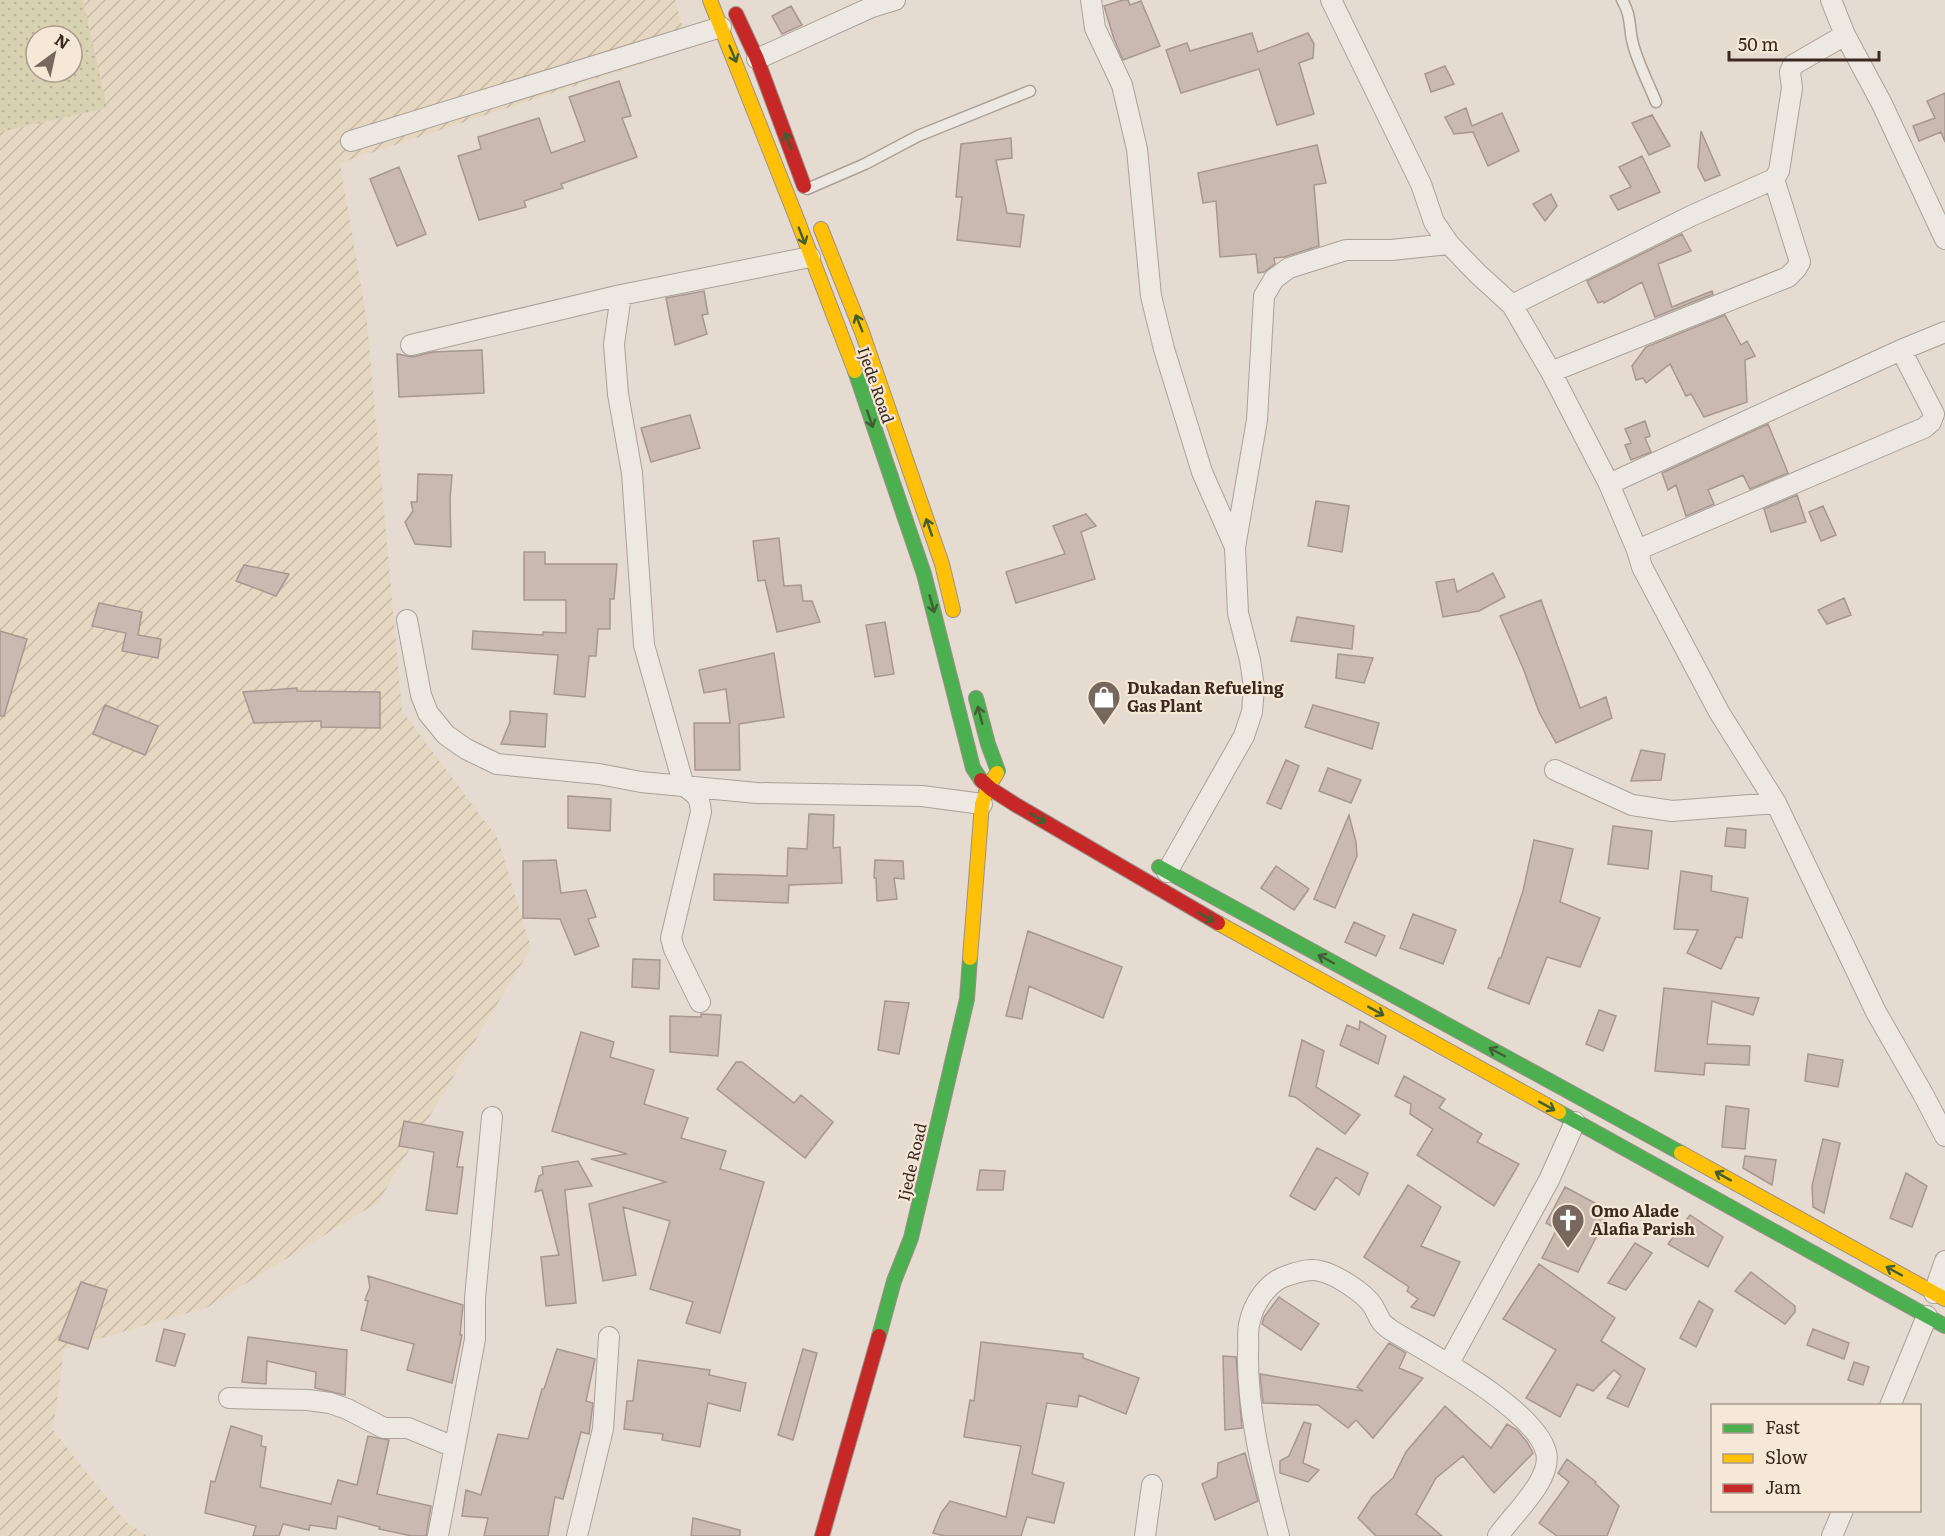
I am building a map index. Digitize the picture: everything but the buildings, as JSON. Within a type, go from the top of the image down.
[{"type":"main road","name":"Ijede Road","points":[[710,0],[844,343],[924,574],[973,768],[985,795],[967,999],[911,1238],[894,1281],[822,1536]]},
{"type":"main road","points":[[731,0],[757,59],[808,194]]},
{"type":"main road","name":"Ijede Road","points":[[817,219],[866,343],[942,564],[956,620]]},
{"type":"main road","name":"Ijede Road","points":[[973,687],[988,744],[1002,773],[985,795]]},
{"type":"main road","points":[[985,795],[1945,1326]]},
{"type":"main road","points":[[1148,860],[1940,1296]]},
{"type":"street","points":[[757,59],[872,7],[895,0]]},
{"type":"street","points":[[1090,0],[1095,28],[1122,85],[1137,149],[1151,296],[1164,349],[1202,472],[1235,547]]},
{"type":"street","points":[[1331,0],[1420,184],[1434,222],[1449,244],[1512,305],[1551,372],[1609,484],[1642,567],[1719,712],[1776,803],[1876,1012],[1945,1136]]},
{"type":"street","points":[[1831,0],[1845,35],[1882,104],[1945,238]]},
{"type":"street","points":[[351,141],[721,27]]},
{"type":"street","points":[[1512,305],[1691,216],[1774,179],[1779,171],[1792,88],[1790,72],[1793,65],[1845,35]]},
{"type":"street","points":[[1551,372],[1788,277],[1800,262],[1774,179]]},
{"type":"street","points":[[1167,872],[1244,736],[1252,712],[1254,687],[1238,613],[1235,547],[1257,420],[1264,296],[1274,279],[1289,268],[1346,250],[1391,250],[1449,244]]},
{"type":"street","points":[[411,345],[621,295],[810,257]]},
{"type":"street","points":[[621,295],[614,344],[618,394],[632,473],[644,645],[684,786],[697,795],[700,801],[701,812],[671,938],[674,949],[700,1002]]},
{"type":"street","points":[[1609,484],[1945,332]]},
{"type":"street","points":[[1637,550],[1924,428],[1931,422],[1934,414],[1901,350]]},
{"type":"street","points":[[407,620],[421,695],[428,713],[446,735],[466,749],[497,764],[599,774],[641,782],[757,793],[985,795]]},
{"type":"street","points":[[1555,770],[1632,805],[1672,811],[1776,803]]},
{"type":"street","points":[[438,1536],[475,1339],[475,1298],[492,1117]]},
{"type":"street","points":[[1449,1363],[1549,1180],[1575,1122]]},
{"type":"street","points":[[1940,1296],[1945,1261]]},
{"type":"street","points":[[1279,1536],[1263,1472],[1248,1378],[1249,1325],[1267,1287],[1279,1278],[1301,1271],[1320,1270],[1362,1293],[1372,1305],[1378,1319],[1389,1328],[1449,1363],[1517,1412],[1538,1436],[1546,1451],[1548,1465],[1542,1479],[1498,1536]]},
{"type":"street","points":[[1891,1404],[1927,1316]]},
{"type":"street","points":[[577,1536],[603,1429],[609,1337]]},
{"type":"street","points":[[229,1398],[330,1403],[384,1428],[408,1428],[454,1447]]},
{"type":"street","points":[[1145,1536],[1152,1485]]},
{"type":"street","points":[[1832,1536],[1842,1512]]},
{"type":"lane","points":[[1622,0],[1629,11],[1632,40],[1639,62],[1656,102]]},
{"type":"lane","points":[[789,200],[808,194],[918,136],[1030,91]]},
{"type":"shaded area","points":[[0,0],[83,0],[107,108],[0,132]]},
{"type":"shaded area","points":[[83,0],[675,0],[689,48],[340,163],[367,322],[402,711],[498,839],[531,948],[378,1202],[208,1307],[64,1349],[53,1430],[126,1522],[148,1536],[0,1536],[0,132],[107,108]]},
{"type":"traffic: fast","points":[[855,371],[924,574],[973,768],[981,780]]},
{"type":"traffic: fast","points":[[976,698],[998,771]]},
{"type":"traffic: fast","points":[[1159,867],[1681,1153]]},
{"type":"traffic: fast","points":[[879,1336],[894,1281],[911,1238],[967,999],[970,958]]},
{"type":"traffic: fast","points":[[1559,1112],[1945,1326]]},
{"type":"traffic: slow","points":[[710,0],[855,371]]},
{"type":"traffic: slow","points":[[821,229],[862,332],[942,564],[953,610]]},
{"type":"traffic: slow","points":[[970,958],[982,804],[988,787],[997,773]]},
{"type":"traffic: slow","points":[[1218,923],[1559,1112]]},
{"type":"traffic: slow","points":[[1681,1153],[1945,1299]]},
{"type":"traffic: jam","points":[[736,14],[757,59],[804,186]]},
{"type":"traffic: jam","points":[[981,780],[1016,805],[1218,923]]},
{"type":"traffic: jam","points":[[822,1536],[879,1336]]},
{"type":"place","name":"Dukadan Refueling Gas Plant","points":[[1104,726]]},
{"type":"place","name":"Omo Alade Alafia Parish","points":[[1568,1249]]}]
